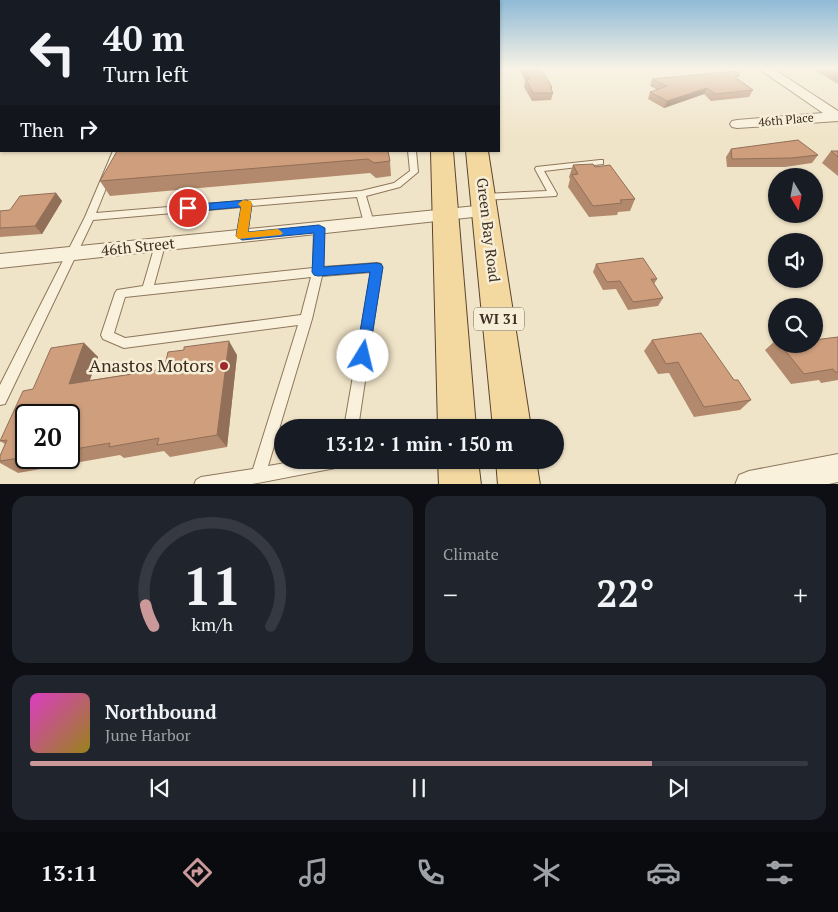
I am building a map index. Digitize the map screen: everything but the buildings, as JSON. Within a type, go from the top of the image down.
[{"type":"main road","points":[[442,152],[456,419]]},
{"type":"main road","name":"Green Bay Road","points":[[477,152],[511,419]]},
{"type":"main road","points":[[459,469],[460,484]]},
{"type":"main road","points":[[517,469],[519,484]]},
{"type":"street","points":[[799,92],[837,117]]},
{"type":"street","name":"46th Place","points":[[737,124],[837,117]]},
{"type":"street","name":"46th Street","points":[[0,261],[444,216],[485,204]]},
{"type":"street","points":[[749,484],[838,468]]},
{"type":"lane","points":[[0,399],[73,254],[117,152]]},
{"type":"lane","points":[[90,217],[361,194],[397,185],[414,172],[412,152]]},
{"type":"lane","points":[[485,204],[552,194],[539,169],[600,162]]},
{"type":"lane","points":[[361,194],[369,223]]},
{"type":"lane","points":[[242,236],[247,204]]},
{"type":"lane","points":[[258,475],[306,319],[318,272],[319,228]]},
{"type":"lane","points":[[147,290],[160,245]]},
{"type":"lane","points":[[306,319],[124,343],[107,335],[121,293],[377,267],[352,419]]},
{"type":"lane","points":[[201,484],[293,469]]},
{"type":"slow traffic","points":[[243,204],[247,204],[242,236],[278,233]]},
{"type":"place","name":"Anastos Motors","points":[[224,366]]},
{"type":"route","points":[[188,208],[247,204],[242,236],[319,228],[318,272],[377,267],[363,356]]}]
